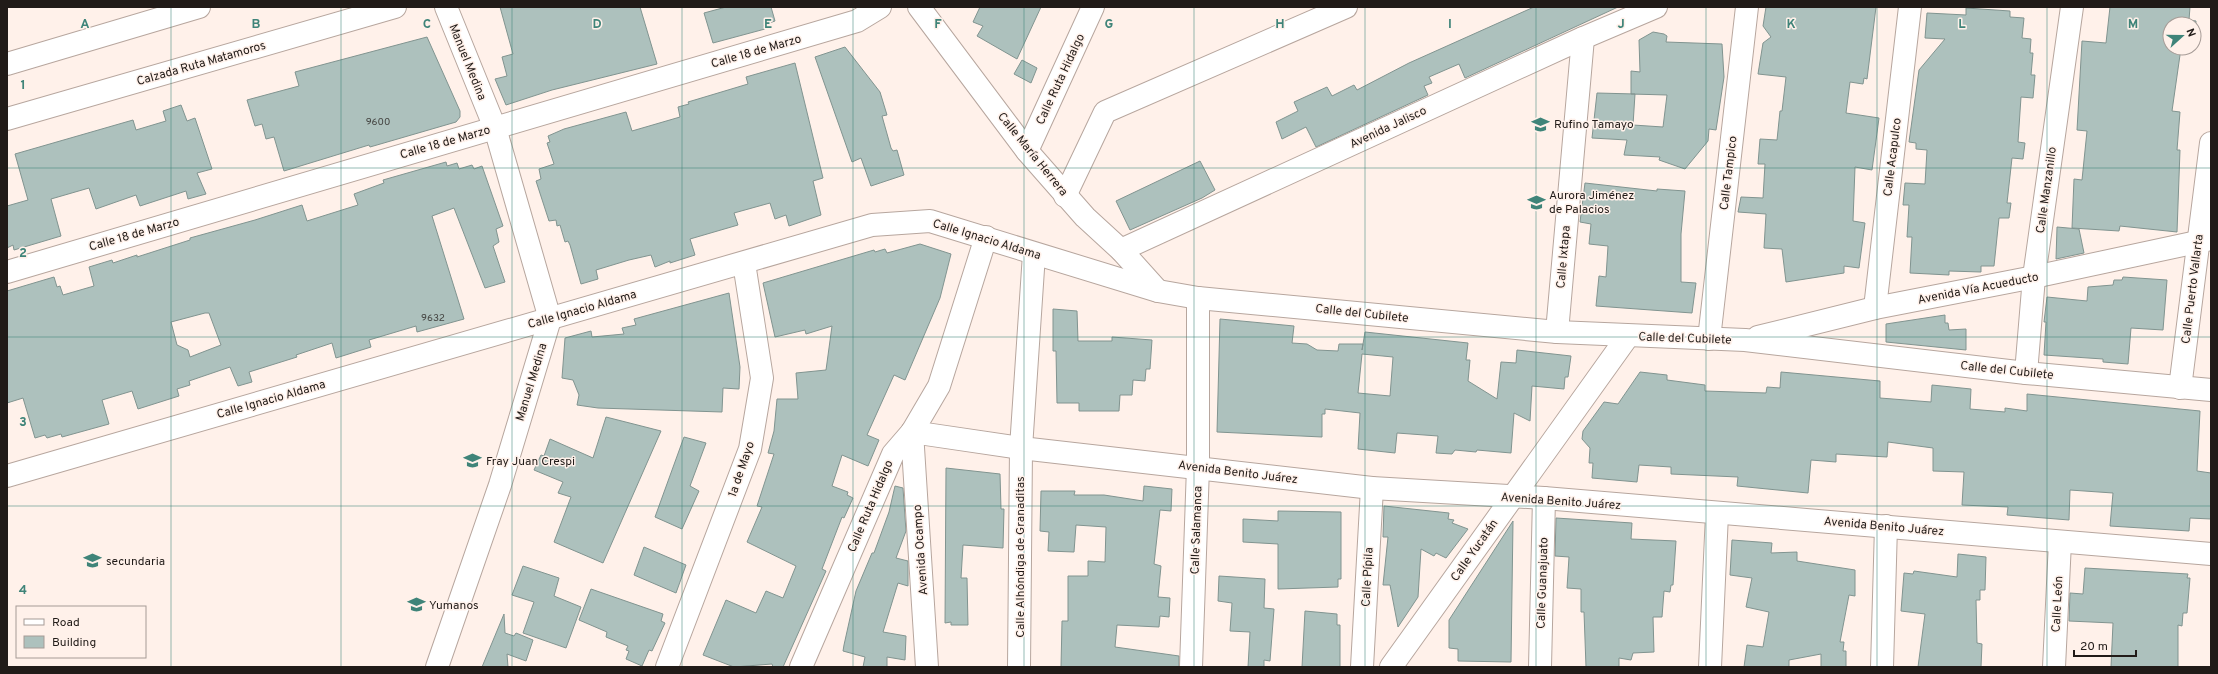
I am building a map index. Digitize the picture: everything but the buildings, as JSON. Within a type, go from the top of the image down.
[{"type":"street","points":[[7,64],[199,7]]},
{"type":"street","name":"Calzada Ruta Matamoros","points":[[7,119],[395,7]]},
{"type":"street","name":"Manuel Medina","points":[[437,667],[500,485],[550,318],[495,128],[446,7]]},
{"type":"street","name":"Calle 18 de Marzo","points":[[7,272],[857,21],[880,7]]},
{"type":"street","name":"Calle María Herrera","points":[[919,7],[1027,150],[1085,217],[1121,250],[1158,291]]},
{"type":"street","name":"Calle Ruta Hidalgo","points":[[1027,150],[1093,7]]},
{"type":"street","points":[[1066,196],[1105,112],[1346,7]]},
{"type":"street","name":"Avenida Jalisco","points":[[1121,250],[1583,38],[1656,7]]},
{"type":"street","name":"Calle Tampico","points":[[1709,339],[1747,7]]},
{"type":"street","name":"Calle Acapulco","points":[[1875,308],[1910,7]]},
{"type":"street","name":"Calle Manzanillo","points":[[2026,373],[2034,277],[2072,7]]},
{"type":"street","name":"Calle Ixtapa","points":[[1557,332],[1583,38]]},
{"type":"street","name":"Calle Puerto Vallarta","points":[[2180,388],[2205,240],[2211,143]]},
{"type":"street","name":"Calle Ignacio Aldama","points":[[7,476],[872,225],[930,221],[1158,291]]},
{"type":"street","name":"Calle Ruta Hidalgo","points":[[801,667],[893,454],[912,432],[939,386],[986,237]]},
{"type":"street","name":"Avenida Vía Acueducto","points":[[1745,340],[1875,308],[2034,277],[2205,240]]},
{"type":"street","name":"Calle Alhóndiga de Granaditas","points":[[1020,667],[1021,448],[1034,254]]},
{"type":"street","name":"1a de Mayo","points":[[667,667],[750,448],[762,378],[744,262]]},
{"type":"street","name":"Calle del Cubilete","points":[[1158,291],[1198,298],[1557,332],[1745,340],[2026,373],[2211,390]]},
{"type":"street","name":"Calle Salamanca","points":[[1191,667],[1198,467],[1198,298]]},
{"type":"street","name":"Calle Yucatán","points":[[1391,667],[1628,336]]},
{"type":"street","name":"Avenida Benito Juárez","points":[[912,432],[1021,448],[1372,488],[1544,498],[1717,514],[1886,526],[2211,554]]},
{"type":"street","name":"Avenida Ocampo","points":[[912,432],[927,667]]},
{"type":"street","name":"Calle Pípila","points":[[1362,667],[1372,488]]},
{"type":"street","name":"Calle Guanajuato","points":[[1540,667],[1544,498]]},
{"type":"street","points":[[1710,667],[1717,514]]},
{"type":"street","points":[[1882,667],[1886,526]]},
{"type":"street","name":"Calle León","points":[[2054,667],[2060,542]]},
{"type":"place","name":"Rufino Tamayo","points":[[1541,124]]},
{"type":"place","name":"Aurora Jiménez de Palacios","points":[[1536,202]]},
{"type":"place","name":"Fray Juan Crespi","points":[[473,461]]},
{"type":"place","name":"secundaria","points":[[93,561]]},
{"type":"place","name":"Yumanos","points":[[416,605]]}]
